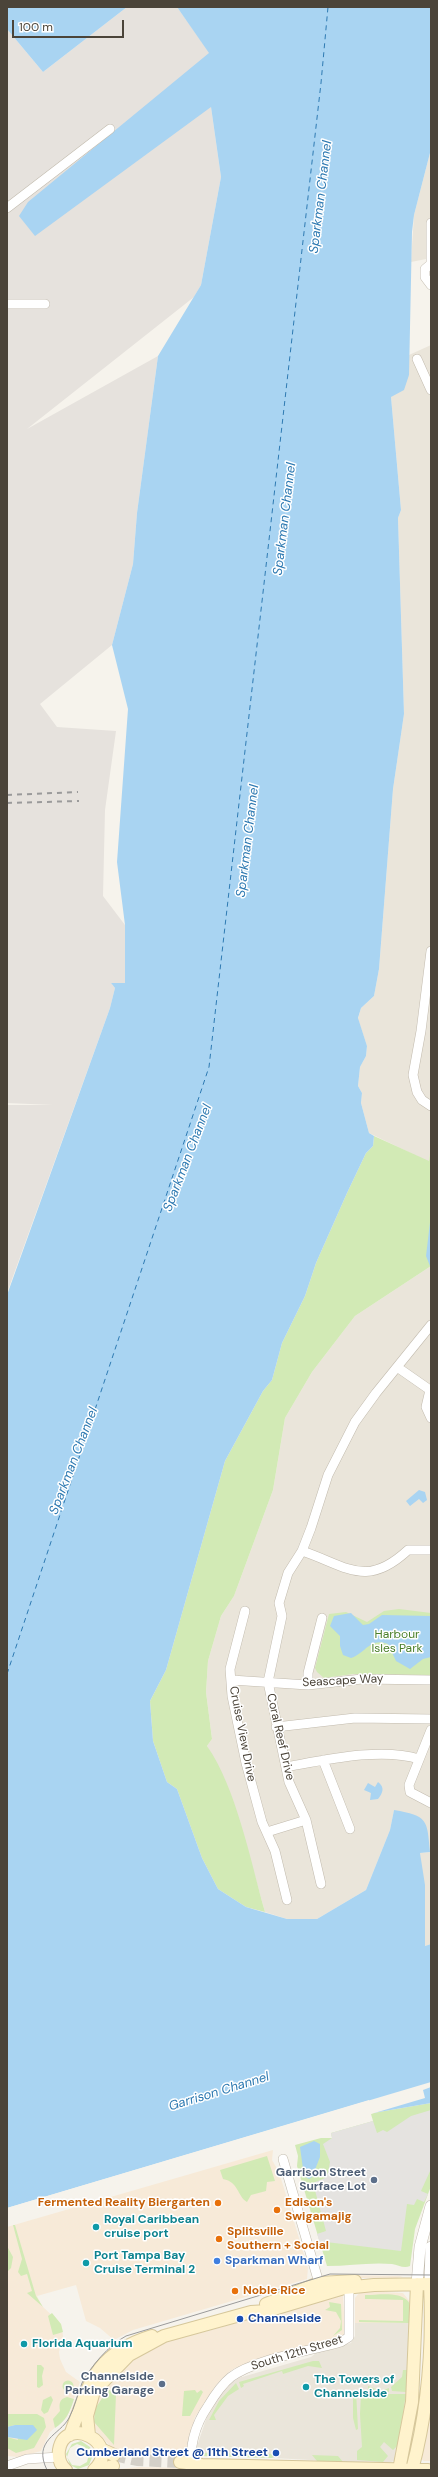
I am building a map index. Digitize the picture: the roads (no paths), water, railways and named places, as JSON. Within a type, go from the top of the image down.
[{"type":"main road","points":[[251,2312],[264,2304],[320,2283],[334,2281],[365,2281],[374,2285]]},
{"type":"main road","points":[[278,2308],[310,2294],[320,2283]]},
{"type":"main road","points":[[399,2470],[412,2402],[417,2284]]},
{"type":"main road","points":[[89,2435],[87,2416],[94,2391],[129,2355],[164,2336],[251,2312],[278,2308],[349,2288],[374,2285],[431,2284],[430,2374],[413,2470]]},
{"type":"main road","points":[[70,2435],[88,2384],[112,2355],[132,2342],[156,2335],[164,2336]]},
{"type":"main road","points":[[66,2470],[59,2457],[62,2442],[70,2435],[76,2433],[89,2435],[94,2438],[100,2449],[113,2460],[98,2470]]},
{"type":"main road","points":[[94,2470],[100,2461],[100,2449]]},
{"type":"main road","points":[[188,2465],[428,2470]]},
{"type":"street","points":[[7,208],[110,129]]},
{"type":"street","points":[[431,223],[431,264],[425,269],[424,273],[431,285]]},
{"type":"street","points":[[7,304],[45,304]]},
{"type":"street","points":[[417,359],[431,390]]},
{"type":"street","points":[[431,951],[421,1031],[413,1075],[416,1092],[422,1100],[431,1106]]},
{"type":"street","points":[[268,1682],[282,1616],[279,1603],[288,1573],[302,1551],[328,1475],[355,1422],[397,1366],[431,1325]]},
{"type":"street","points":[[397,1366],[430,1389],[426,1407],[431,1418]]},
{"type":"street","points":[[302,1551],[355,1572],[373,1572],[398,1560],[408,1550],[431,1550]]},
{"type":"street","name":"Cruise View Drive","points":[[245,1611],[230,1669],[232,1696],[246,1763],[262,1822],[275,1851],[287,1900]]},
{"type":"street","points":[[308,1685],[308,1673],[322,1618]]},
{"type":"street","name":"Seascape Way","points":[[231,1680],[308,1685],[362,1679],[431,1680]]},
{"type":"street","name":"Coral Reef Drive","points":[[268,1682],[276,1727],[289,1782],[306,1820],[321,1884]]},
{"type":"street","points":[[276,1727],[355,1718],[431,1719]]},
{"type":"street","points":[[431,1730],[409,1785],[410,1792],[431,1803]]},
{"type":"street","points":[[286,1767],[323,1760],[362,1756],[407,1755],[419,1759]]},
{"type":"street","points":[[323,1760],[350,1829]]},
{"type":"street","points":[[267,1832],[306,1820]]},
{"type":"street","points":[[283,2159],[320,2283]]},
{"type":"street","points":[[417,2284],[420,2247],[431,2206]]},
{"type":"street","points":[[431,2247],[431,2284]]},
{"type":"street","name":"South 12th Street","points":[[188,2465],[200,2420],[213,2398],[230,2378],[252,2367],[341,2342],[349,2337],[349,2288]]},
{"type":"street","points":[[7,2466],[28,2459],[59,2457]]},
{"type":"water","points":[[7,7],[127,7],[43,72],[7,29]]},
{"type":"water","points":[[177,7],[431,7],[431,149],[414,215],[412,232],[409,375],[404,390],[391,397],[401,510],[398,518],[404,714],[393,789],[379,969],[374,996],[361,1008],[358,1018],[367,1046],[366,1056],[360,1067],[358,1086],[362,1093],[361,1103],[369,1133],[374,1136],[373,1146],[366,1153],[316,1263],[305,1296],[282,1343],[272,1380],[263,1391],[225,1461],[166,1670],[150,1701],[153,1741],[167,1782],[177,1789],[202,1858],[218,1889],[246,1907],[287,1919],[317,1919],[366,1890],[390,1830],[394,1810],[414,1814],[424,1821],[428,1832],[430,1852],[420,1853],[425,1885],[425,1946],[431,1944],[431,2103],[373,2113],[369,2100],[7,2208],[7,1295],[110,1008],[115,988],[111,983],[125,983],[125,925],[117,862],[128,709],[112,645],[133,564],[137,513],[158,356],[201,285],[221,177],[211,107],[35,236],[19,216],[28,202],[209,53]]},
{"type":"water","points":[[431,1214],[431,1266],[430,1266],[426,1256]]},
{"type":"water","points":[[419,1490],[425,1492],[427,1500],[423,1503],[419,1499],[410,1506],[406,1501]]},
{"type":"water","points":[[351,1613],[363,1625],[369,1624],[382,1615],[431,1616],[431,1657],[423,1659],[410,1669],[396,1661],[388,1644],[382,1642],[368,1646],[356,1656],[351,1658],[343,1655],[340,1646],[340,1636],[330,1626],[334,1616]]},
{"type":"water","points":[[378,1782],[382,1786],[381,1795],[378,1799],[370,1800],[371,1793],[364,1790],[368,1783],[375,1787]]},
{"type":"water","points":[[314,2141],[320,2144],[320,2157],[312,2177],[309,2179],[304,2176],[300,2147]]},
{"type":"water","points":[[15,2425],[33,2425],[37,2430],[27,2440],[7,2437],[7,2427]]},
{"type":"tunnel","points":[[114,2455],[137,2460],[180,2462]]},
{"type":"tram line","points":[[47,2470],[43,2460],[45,2445],[69,2418],[82,2383],[90,2370],[107,2350],[126,2336],[330,2274],[431,2275]]},
{"type":"railway","points":[[7,795],[78,792]]},
{"type":"railway","points":[[7,803],[79,801]]},
{"type":"place","name":"Garrison Street Surface Lot","points":[[374,2180]]},
{"type":"place","name":"Fermented Reality Biergarten","points":[[218,2203]]},
{"type":"place","name":"Edison's Swigamajig","points":[[277,2210]]},
{"type":"place","name":"Royal Caribbean cruise port","points":[[96,2227]]},
{"type":"place","name":"Splitsville Southern + Social","points":[[219,2239]]},
{"type":"place","name":"Sparkman Wharf","points":[[217,2261]]},
{"type":"place","name":"Port Tampa Bay Cruise Terminal 2","points":[[86,2263]]},
{"type":"place","name":"Noble Rice","points":[[235,2291]]},
{"type":"place","name":"Channelside","points":[[240,2319]]},
{"type":"place","name":"Florida Aquarium","points":[[24,2344]]},
{"type":"place","name":"Channelside Parking Garage","points":[[162,2384]]},
{"type":"place","name":"The Towers of Channelside","points":[[306,2387]]},
{"type":"place","name":"Cumberland Street @ 11th Street","points":[[276,2453]]},
{"type":"water label","name":"Sparkman Channel","points":[[321,197]]},
{"type":"water label","name":"Sparkman Channel","points":[[285,519]]},
{"type":"water label","name":"Sparkman Channel","points":[[248,841]]},
{"type":"water label","name":"Sparkman Channel","points":[[188,1158]]},
{"type":"water label","name":"Sparkman Channel","points":[[74,1461]]},
{"type":"water label","name":"Garrison Channel","points":[[219,2092]]},
{"type":"park label","name":"Harbour Isles Park","points":[[397,1642]]}]
